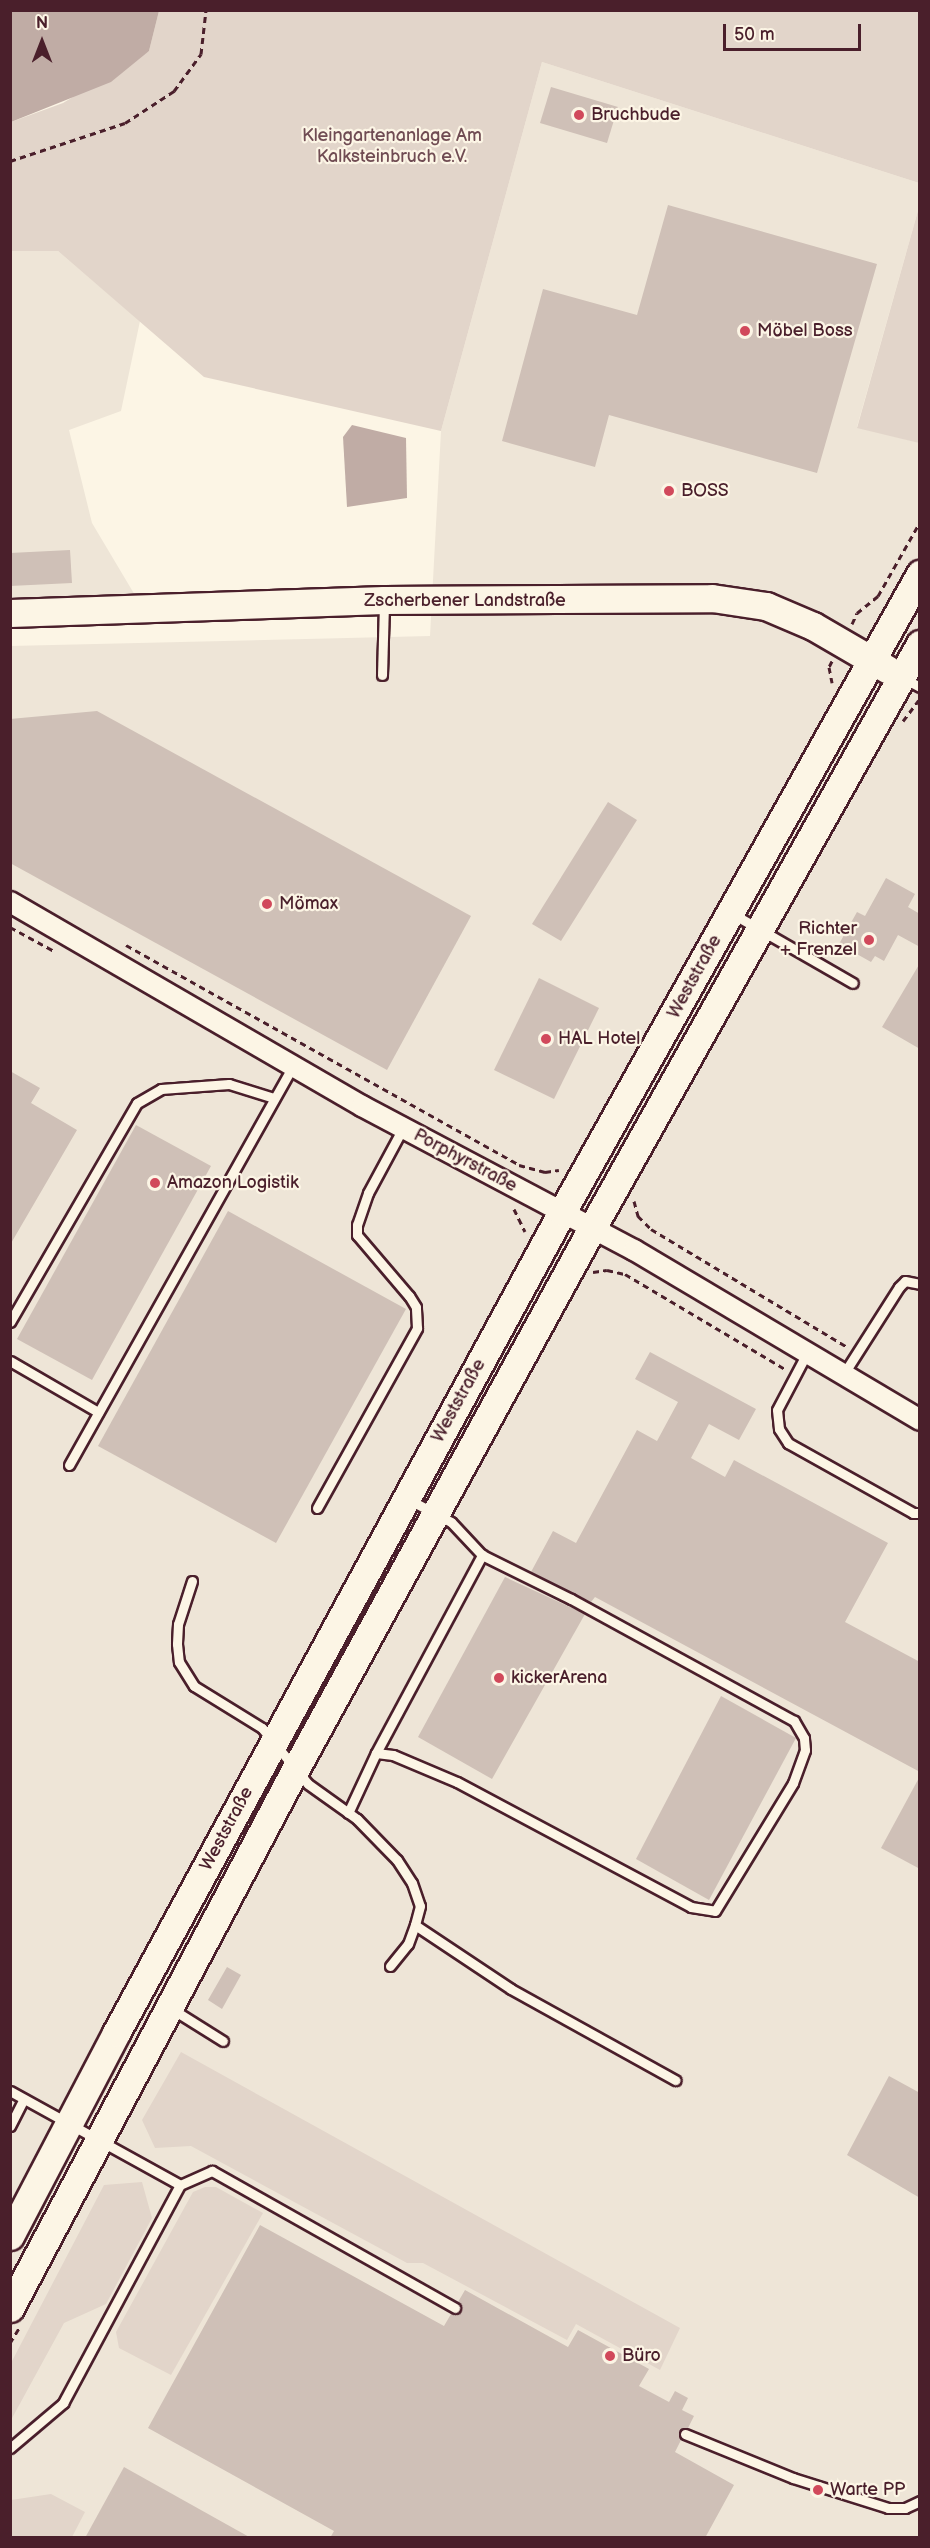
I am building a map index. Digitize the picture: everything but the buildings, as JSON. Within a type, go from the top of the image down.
[{"type":"main road","name":"Weststraße","points":[[10,2236],[60,2119],[274,1742],[562,1212],[920,574]]},
{"type":"main road","name":"Zscherbener Landstraße","points":[[10,614],[384,600],[712,598],[766,606],[813,626],[910,682]]},
{"type":"main road","points":[[10,2308],[296,1768],[438,1515],[592,1228],[760,929],[910,682],[920,644]]},
{"type":"street","name":"Porphyrstraße","points":[[10,902],[292,1067],[592,1228],[920,1420]]},
{"type":"lane","points":[[382,675],[384,600]]},
{"type":"lane","points":[[730,913],[853,983]]},
{"type":"lane","points":[[69,1465],[292,1067]]},
{"type":"lane","points":[[10,1322],[137,1103],[161,1089],[229,1084],[274,1098]]},
{"type":"lane","points":[[317,1508],[417,1328],[416,1307],[409,1296],[357,1235],[368,1193],[403,1128]]},
{"type":"lane","points":[[843,1375],[899,1287],[905,1281],[920,1284]]},
{"type":"lane","points":[[807,1353],[777,1410],[779,1428],[788,1443],[914,1513],[920,1513]]},
{"type":"lane","points":[[10,1361],[98,1412]]},
{"type":"lane","points":[[376,1753],[403,1759],[457,1782],[691,1907],[715,1911],[793,1783],[805,1750],[804,1738],[794,1721],[571,1599],[482,1555],[451,1522],[406,1498]]},
{"type":"lane","points":[[348,1813],[376,1753],[482,1555]]},
{"type":"lane","points":[[192,1581],[178,1624],[179,1662],[194,1686],[262,1728],[308,1784],[348,1813],[398,1860],[412,1883],[420,1906],[415,1925],[408,1944],[390,1966]]},
{"type":"lane","points":[[415,1925],[511,1989],[675,2080]]},
{"type":"lane","points":[[170,2008],[223,2041]]},
{"type":"lane","points":[[10,2091],[180,2185]]},
{"type":"lane","points":[[10,2126],[24,2099]]},
{"type":"lane","points":[[10,2448],[63,2403],[180,2185],[212,2171],[455,2308]]},
{"type":"lane","points":[[685,2434],[792,2478],[888,2508],[905,2508],[920,2501]]},
{"type":"path","points":[[10,161],[125,123],[174,92],[201,54],[206,10]]},
{"type":"path","points":[[125,944],[519,1165],[554,1172]]},
{"type":"path","points":[[638,1216],[651,1229],[856,1352]]},
{"type":"path","points":[[607,1270],[625,1274],[794,1375]]},
{"type":"shaded area","points":[[11,10],[159,11],[149,51],[111,82],[11,122]]},
{"type":"shaded area","points":[[542,62],[919,183],[919,207],[857,427],[920,443],[919,2537],[11,2537],[10,646],[430,636],[441,431]]},
{"type":"shaded area","points":[[10,251],[58,251],[140,321],[121,411],[69,430],[92,523],[142,607],[11,607]]},
{"type":"shaded area","points":[[352,425],[406,438],[407,498],[347,507],[343,437]]},
{"type":"green space","name":"Kleingartenanlage Am Kalksteinbruch e.V.","points":[[159,11],[919,11],[919,183],[542,62],[441,431],[204,377],[58,251],[11,251],[11,122],[63,103],[149,51]]},
{"type":"green space","points":[[919,207],[919,443],[857,428]]},
{"type":"green space","points":[[181,2052],[680,2328],[660,2370],[576,2324],[567,2340],[423,2263],[407,2263],[191,2146],[155,2148],[142,2120]]},
{"type":"green space","points":[[142,2182],[152,2218],[106,2304],[64,2323],[11,2420],[11,2363],[104,2185]]},
{"type":"green space","points":[[205,2187],[216,2187],[263,2213],[171,2375],[119,2348],[116,2332],[193,2192]]},
{"type":"green space","points":[[51,2494],[85,2512],[72,2537],[11,2537],[11,2500]]},
{"type":"place","name":"Bruchbude","points":[[579,115]]},
{"type":"place","name":"Möbel Boss","points":[[745,331]]},
{"type":"place","name":"BOSS","points":[[669,491]]},
{"type":"place","name":"Mömax","points":[[267,904]]},
{"type":"place","name":"Richter + Frenzel","points":[[869,940]]},
{"type":"place","name":"HAL Hotel","points":[[546,1039]]},
{"type":"place","name":"Amazon Logistik","points":[[155,1183]]},
{"type":"place","name":"kickerArena","points":[[499,1678]]},
{"type":"place","name":"Büro","points":[[610,2356]]},
{"type":"place","name":"Warte PP","points":[[818,2490]]}]
